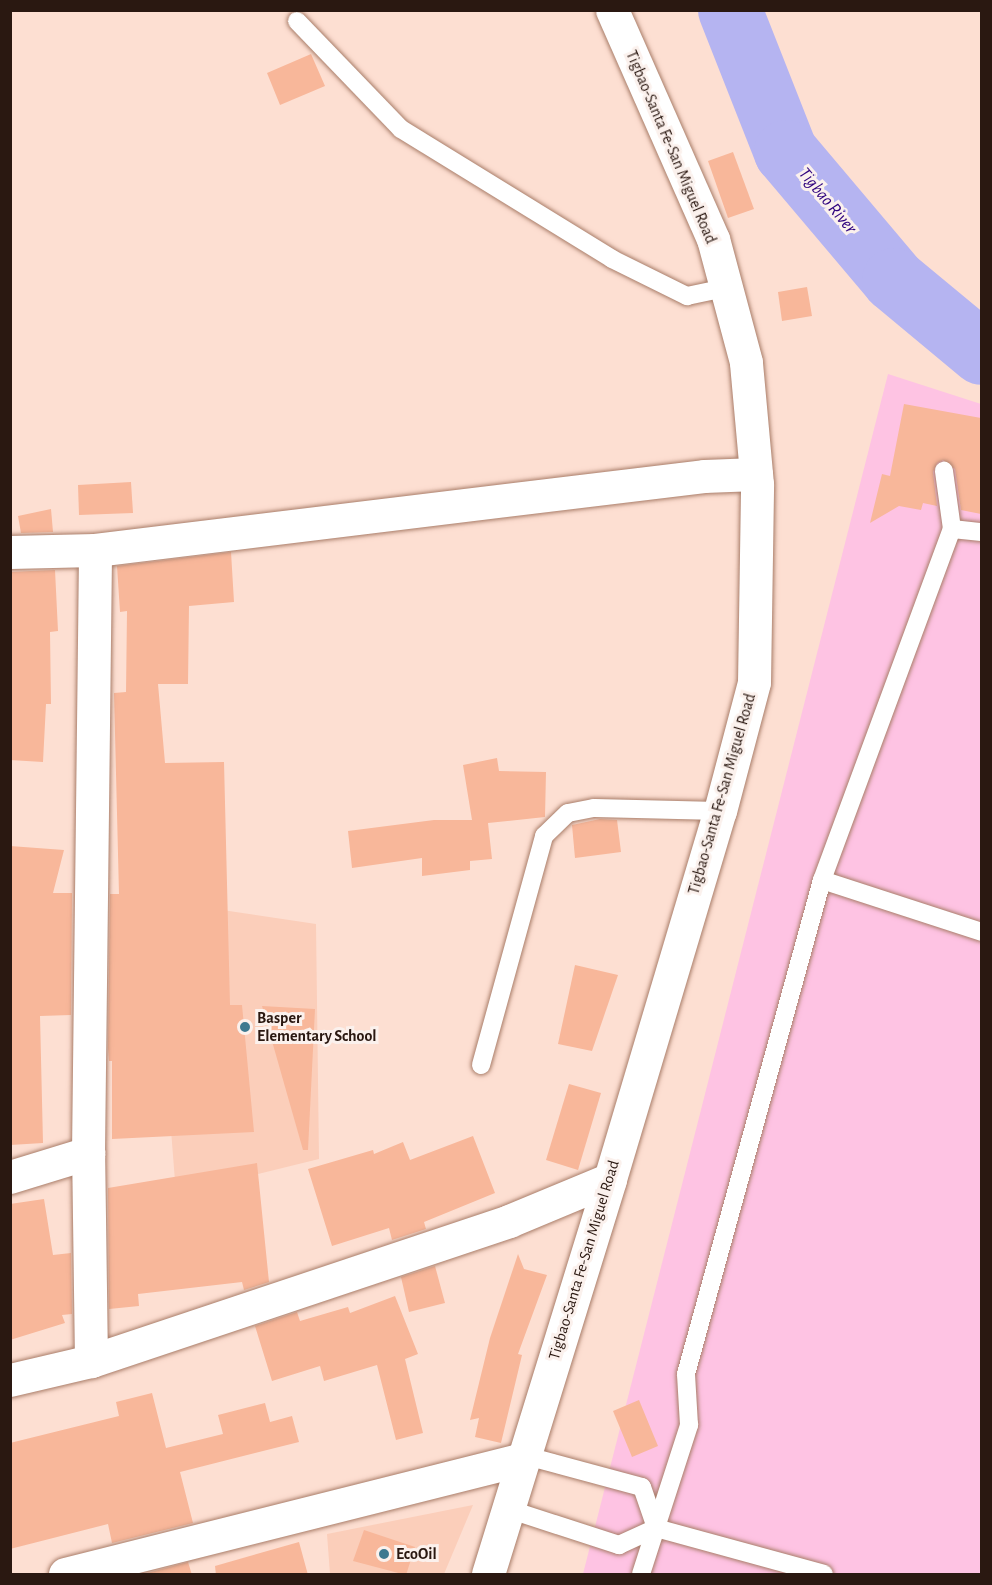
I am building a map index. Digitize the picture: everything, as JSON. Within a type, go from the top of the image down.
[{"type":"street","name":"Tigbao-Santa Fe-San Miguel Road","points":[[488,1575],[720,812],[754,682],[756,474],[746,362],[713,239],[612,10]]},
{"type":"street","points":[[10,552],[95,550],[704,476],[756,474]]},
{"type":"street","points":[[91,1361],[88,1153],[95,550]]},
{"type":"street","points":[[10,1177],[88,1153]]},
{"type":"street","points":[[10,1380],[91,1361],[509,1221],[610,1179]]},
{"type":"street","points":[[65,1575],[523,1457]]},
{"type":"lane","points":[[297,21],[353,83],[411,135],[612,259],[687,297],[726,288]]},
{"type":"lane","points":[[641,1575],[689,1425],[686,1374],[822,880],[952,529],[944,471]]},
{"type":"lane","points":[[952,529],[981,532]]},
{"type":"lane","points":[[481,1065],[544,836],[568,813],[594,808],[720,812]]},
{"type":"lane","points":[[822,880],[981,932]]},
{"type":"lane","points":[[523,1457],[642,1487],[656,1528]]},
{"type":"lane","points":[[508,1509],[619,1545],[656,1528],[824,1575]]},
{"type":"shaded area","points":[[888,374],[981,404],[981,1574],[583,1574]]},
{"type":"shaded area","name":"Basper Elementary School","points":[[175,903],[316,924],[319,1159],[176,1194],[171,1130]]},
{"type":"shaded area","points":[[473,1505],[444,1574],[330,1574],[327,1534]]},
{"type":"building","points":[[311,54],[325,86],[280,105],[267,73]]},
{"type":"building","points":[[733,152],[754,209],[728,218],[708,161]]},
{"type":"building","points":[[807,287],[812,316],[782,321],[778,292]]},
{"type":"building","points":[[904,404],[981,418],[981,514],[961,510],[955,469],[943,460],[937,463],[933,472],[937,506],[923,503],[921,510],[899,506],[870,523],[882,474],[890,476]]},
{"type":"building","points":[[131,482],[133,513],[79,515],[78,485]]},
{"type":"building","points":[[51,509],[53,532],[21,533],[18,516]]},
{"type":"building","points":[[231,552],[234,602],[189,606],[188,684],[158,684],[165,763],[224,762],[230,1005],[242,1005],[254,1132],[112,1139],[112,1061],[109,1061],[108,1048],[110,894],[119,894],[114,693],[126,692],[127,611],[120,612],[117,566]]},
{"type":"building","points":[[55,570],[58,631],[50,632],[51,704],[46,704],[43,762],[10,760],[10,572]]},
{"type":"building","points":[[497,758],[499,771],[546,772],[545,817],[488,823],[492,859],[470,861],[470,870],[422,876],[422,858],[352,868],[348,831],[434,820],[472,820],[463,765]]},
{"type":"building","points":[[600,819],[617,820],[621,852],[575,858],[572,825]]},
{"type":"building","points":[[10,846],[64,850],[53,893],[72,893],[71,1015],[40,1016],[43,1143],[10,1145]]},
{"type":"building","points":[[575,965],[618,975],[592,1051],[558,1044]]},
{"type":"building","points":[[262,1006],[315,1009],[308,1150],[303,1150]]},
{"type":"building","points":[[569,1084],[601,1093],[578,1170],[546,1160]]},
{"type":"building","points":[[473,1136],[495,1193],[424,1222],[426,1229],[392,1240],[389,1228],[332,1246],[308,1169],[373,1150],[374,1154],[403,1142],[410,1160]]},
{"type":"building","points":[[257,1163],[269,1282],[244,1290],[242,1282],[138,1294],[139,1306],[109,1309],[108,1188]]},
{"type":"building","points":[[44,1199],[53,1255],[71,1253],[72,1314],[62,1315],[65,1323],[10,1340],[10,1204]]},
{"type":"building","points":[[518,1254],[524,1269],[547,1275],[518,1354],[522,1355],[501,1443],[475,1437],[479,1418],[470,1420],[490,1338]]},
{"type":"building","points":[[435,1266],[445,1303],[409,1312],[401,1277]]},
{"type":"building","points":[[395,1296],[418,1354],[405,1359],[423,1433],[396,1440],[377,1365],[324,1381],[320,1366],[272,1381],[255,1326],[297,1312],[300,1321],[348,1307],[350,1313]]},
{"type":"building","points":[[152,1393],[166,1448],[223,1434],[218,1415],[265,1403],[270,1422],[292,1416],[299,1442],[180,1472],[193,1523],[112,1543],[108,1524],[10,1549],[10,1443],[119,1416],[116,1402]]},
{"type":"building","points":[[639,1400],[658,1446],[632,1457],[613,1411]]},
{"type":"building","name":"EcoOil","points":[[364,1530],[415,1547],[406,1575],[353,1561]]},
{"type":"building","points":[[299,1542],[308,1575],[216,1575],[215,1566]]},
{"type":"building","points":[[188,1562],[192,1575],[140,1575]]},
{"type":"waterway","name":"Tigbao River","points":[[730,10],[786,152],[894,280],[982,353]]},
{"type":"place","name":"Basper Elementary School","points":[[245,1027]]},
{"type":"place","name":"EcoOil","points":[[384,1554]]}]
